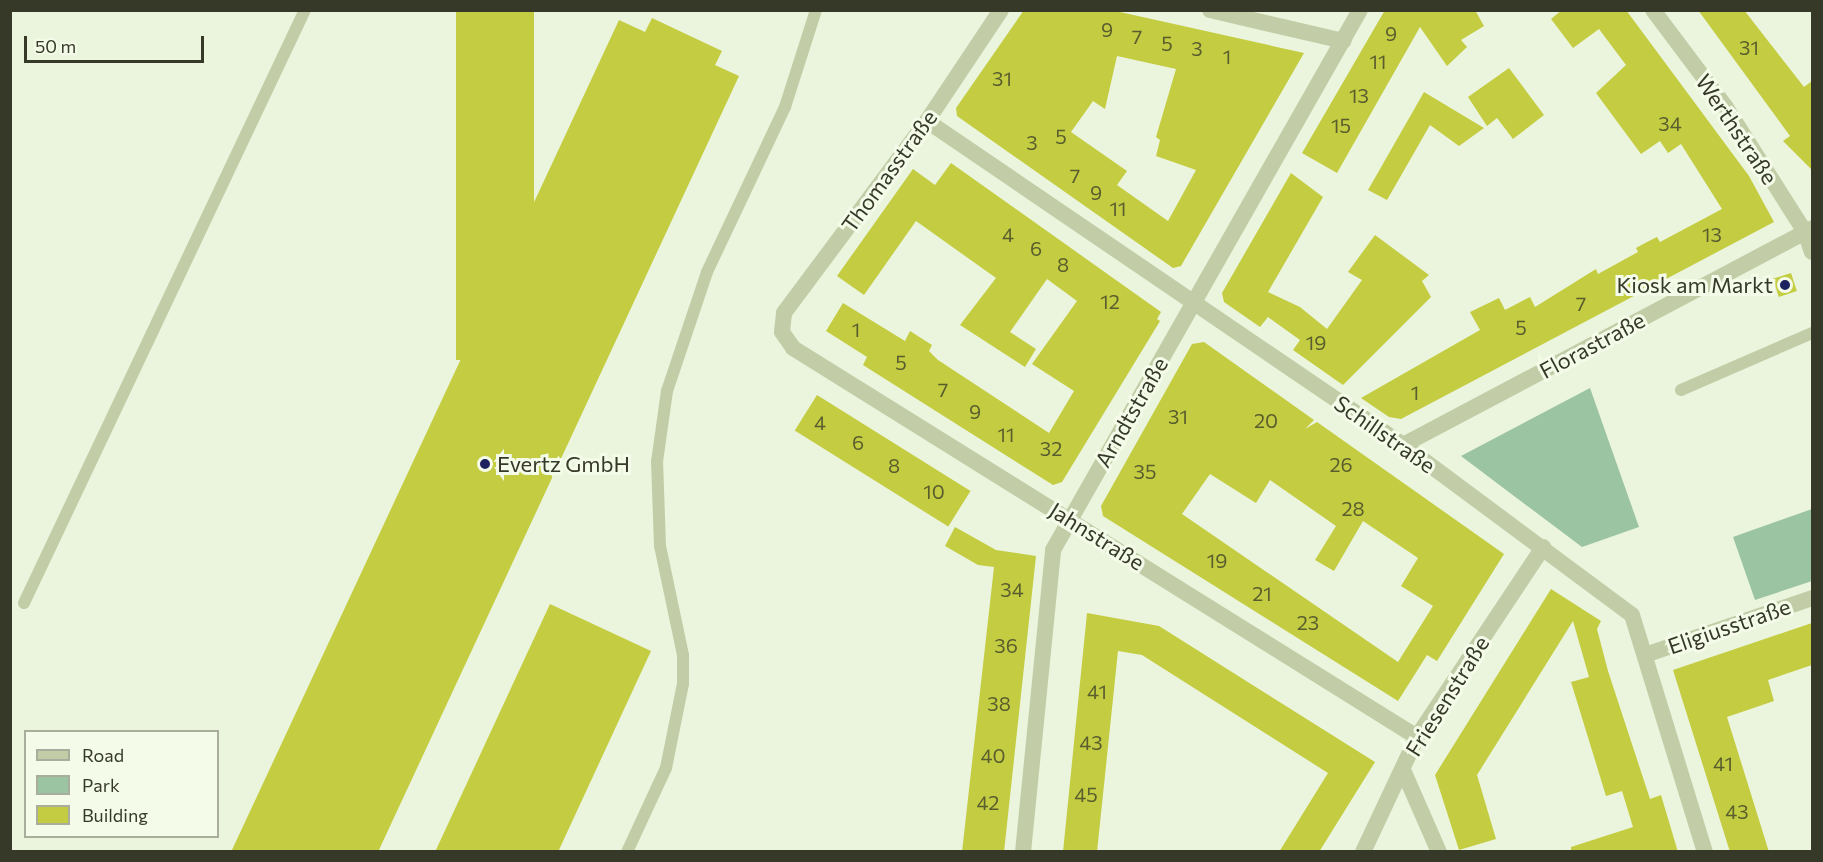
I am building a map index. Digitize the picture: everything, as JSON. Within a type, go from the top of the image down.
[{"type":"street","name":"Thomasstraße","points":[[782,332],[784,313],[927,122],[1001,10]]},
{"type":"street","points":[[1210,10],[1343,41]]},
{"type":"street","name":"Arndtstraße","points":[[1023,852],[1053,550],[1360,10]]},
{"type":"street","name":"Werthstraße","points":[[1653,10],[1725,106],[1809,230],[1812,252]]},
{"type":"street","name":"Schillstraße","points":[[927,122],[1403,445],[1632,615],[1705,852]]},
{"type":"street","name":"Florastraße","points":[[1403,445],[1809,230]]},
{"type":"street","name":"Jahnstraße","points":[[782,332],[793,348],[1417,737]]},
{"type":"street","name":"Friesenstraße","points":[[1363,852],[1417,737],[1543,547]]},
{"type":"street","name":"Eligiusstraße","points":[[1645,655],[1812,598]]},
{"type":"street","points":[[1403,770],[1439,852]]},
{"type":"lane","points":[[24,603],[305,10]]},
{"type":"lane","points":[[627,852],[666,768],[683,684],[683,655],[660,546],[657,462],[667,391],[707,272],[785,107],[816,10]]},
{"type":"lane","points":[[1681,390],[1812,333]]},
{"type":"green space","points":[[1590,388],[1639,527],[1582,547],[1461,456]]},
{"type":"green space","points":[[1812,509],[1812,581],[1755,600],[1733,537]]},
{"type":"building","points":[[456,10],[534,10],[534,360],[456,360]]},
{"type":"building","points":[[1024,10],[1111,10],[1304,53],[1181,266],[1173,268],[957,116],[956,108]],"holes":[[[1117,56],[1176,69],[1156,137],[1160,140],[1156,156],[1196,170],[1168,221],[1117,185],[1127,171],[1071,132],[1093,101],[1105,109]]]},
{"type":"building","points":[[1385,10],[1475,10],[1484,26],[1461,40],[1467,47],[1447,66],[1420,27],[1337,173],[1302,153]]},
{"type":"building","points":[[1562,10],[1626,10],[1749,176],[1774,222],[1401,419],[1389,417],[1361,398],[1480,330],[1470,312],[1499,298],[1505,310],[1530,297],[1535,307],[1596,269],[1598,274],[1638,252],[1636,248],[1647,242],[1657,237],[1660,242],[1722,209],[1681,144],[1668,153],[1660,141],[1641,154],[1596,93],[1626,65],[1599,29],[1573,48],[1551,19]]},
{"type":"building","points":[[1698,10],[1744,10],[1804,87],[1812,81],[1812,170],[1783,141],[1790,136]]},
{"type":"building","name":"Evertz GmbH","points":[[652,18],[722,51],[715,65],[739,76],[378,852],[231,852],[619,20],[645,32]]},
{"type":"building","points":[[1509,68],[1544,115],[1513,139],[1497,118],[1487,126],[1468,97]]},
{"type":"building","points":[[1424,92],[1484,128],[1459,146],[1430,125],[1387,200],[1368,190]]},
{"type":"building","points":[[951,163],[1161,312],[1157,319],[1160,321],[1062,482],[1053,485],[863,365],[867,357],[826,331],[843,303],[905,341],[910,331],[932,345],[929,351],[938,360],[1049,433],[1074,391],[1032,364],[1077,301],[1047,279],[1010,332],[1036,349],[1025,367],[960,325],[996,278],[916,221],[864,295],[837,276],[913,169],[935,185]]},
{"type":"building","points":[[1291,173],[1323,197],[1268,292],[1300,307],[1327,329],[1362,280],[1348,272],[1375,235],[1429,275],[1422,281],[1431,297],[1343,385],[1293,350],[1300,340],[1268,317],[1260,327],[1224,302],[1222,293]]},
{"type":"building","name":"Kiosk am Markt","points":[[1791,273],[1797,291],[1779,297],[1773,279]]},
{"type":"building","points":[[1204,342],[1314,420],[1305,429],[1317,422],[1504,554],[1437,661],[1427,655],[1398,701],[1103,516],[1101,506],[1192,344]],"holes":[[[1210,474],[1256,503],[1270,480],[1336,526],[1315,560],[1334,571],[1363,521],[1418,558],[1401,586],[1433,606],[1398,662],[1182,514]]]},
{"type":"building","points":[[817,395],[970,491],[948,527],[795,431]]},
{"type":"building","points":[[955,527],[996,550],[1036,556],[1004,852],[962,852],[994,567],[978,565],[945,546]]},
{"type":"building","points":[[1551,589],[1601,621],[1597,629],[1608,671],[1650,799],[1661,795],[1678,852],[1571,852],[1571,847],[1633,827],[1622,791],[1606,796],[1571,682],[1589,677],[1573,621],[1477,775],[1496,839],[1459,850],[1435,775]]},
{"type":"building","points":[[550,604],[651,651],[558,852],[435,852]]},
{"type":"building","points":[[1087,613],[1159,626],[1375,762],[1319,852],[1279,852],[1328,773],[1142,655],[1118,651],[1097,852],[1063,852]]},
{"type":"building","points":[[1812,623],[1812,665],[1768,680],[1774,701],[1727,717],[1769,852],[1730,852],[1673,670]]},
{"type":"place","name":"Kiosk am Markt","points":[[1785,285]]},
{"type":"place","name":"Evertz GmbH","points":[[485,464]]}]
